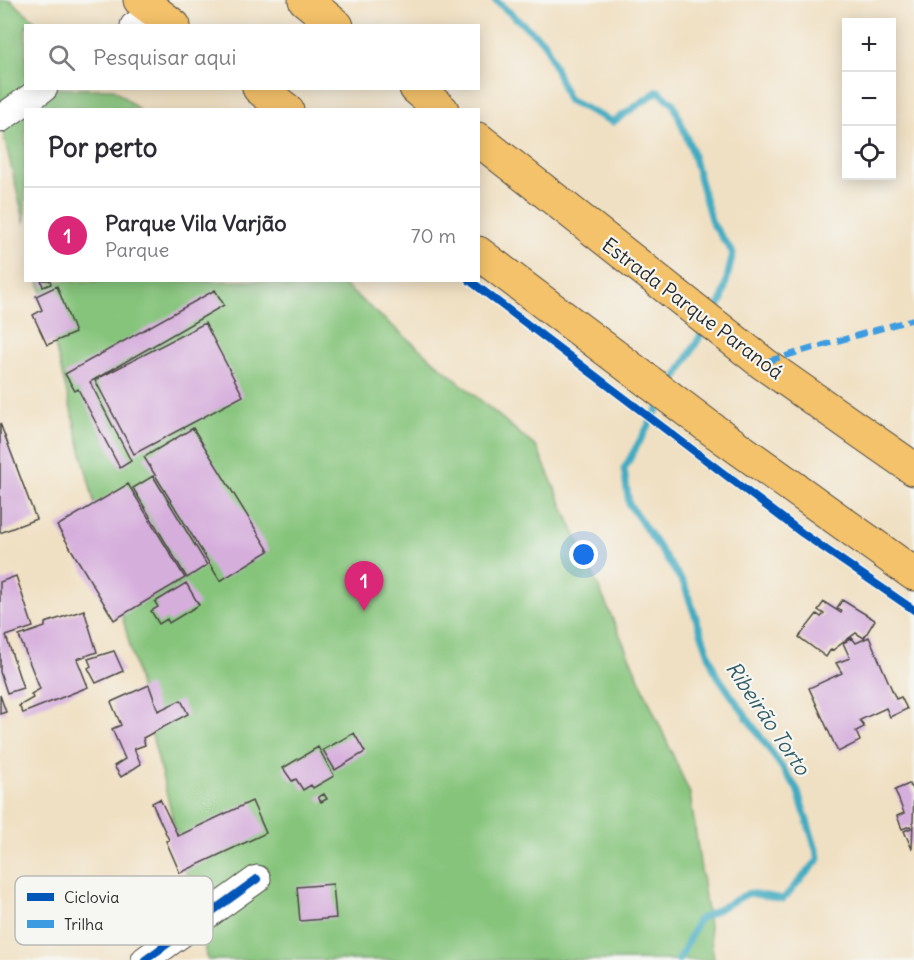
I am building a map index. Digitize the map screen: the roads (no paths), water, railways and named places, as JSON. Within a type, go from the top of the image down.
[{"type":"main road","points":[[305,0],[335,24]]},
{"type":"main road","points":[[262,90],[284,108]]},
{"type":"main road","points":[[418,90],[440,108]]},
{"type":"main road","name":"Estrada Parque Paranoá","points":[[480,141],[659,284],[764,364],[914,469]]},
{"type":"main road","points":[[480,254],[713,430],[914,574]]},
{"type":"street","points":[[0,119],[41,90]]},
{"type":"street","points":[[213,911],[257,879]]},
{"type":"street","points":[[145,960],[166,945]]},
{"type":"waterway","name":"Ribeirão Torto","points":[[495,0],[545,43],[568,100],[613,122],[658,91],[673,103],[691,148],[712,223],[733,253],[722,300],[714,313]]},
{"type":"waterway","name":"Ribeirão Torto","points":[[670,388],[705,328]]},
{"type":"waterway","name":"Ribeirão Torto","points":[[661,403],[624,469],[629,504],[684,584],[715,672],[797,789],[819,859],[783,899],[749,893],[698,920],[679,960]]},
{"type":"place","name":"Parque Vila Varjão","points":[[364,611]]}]
